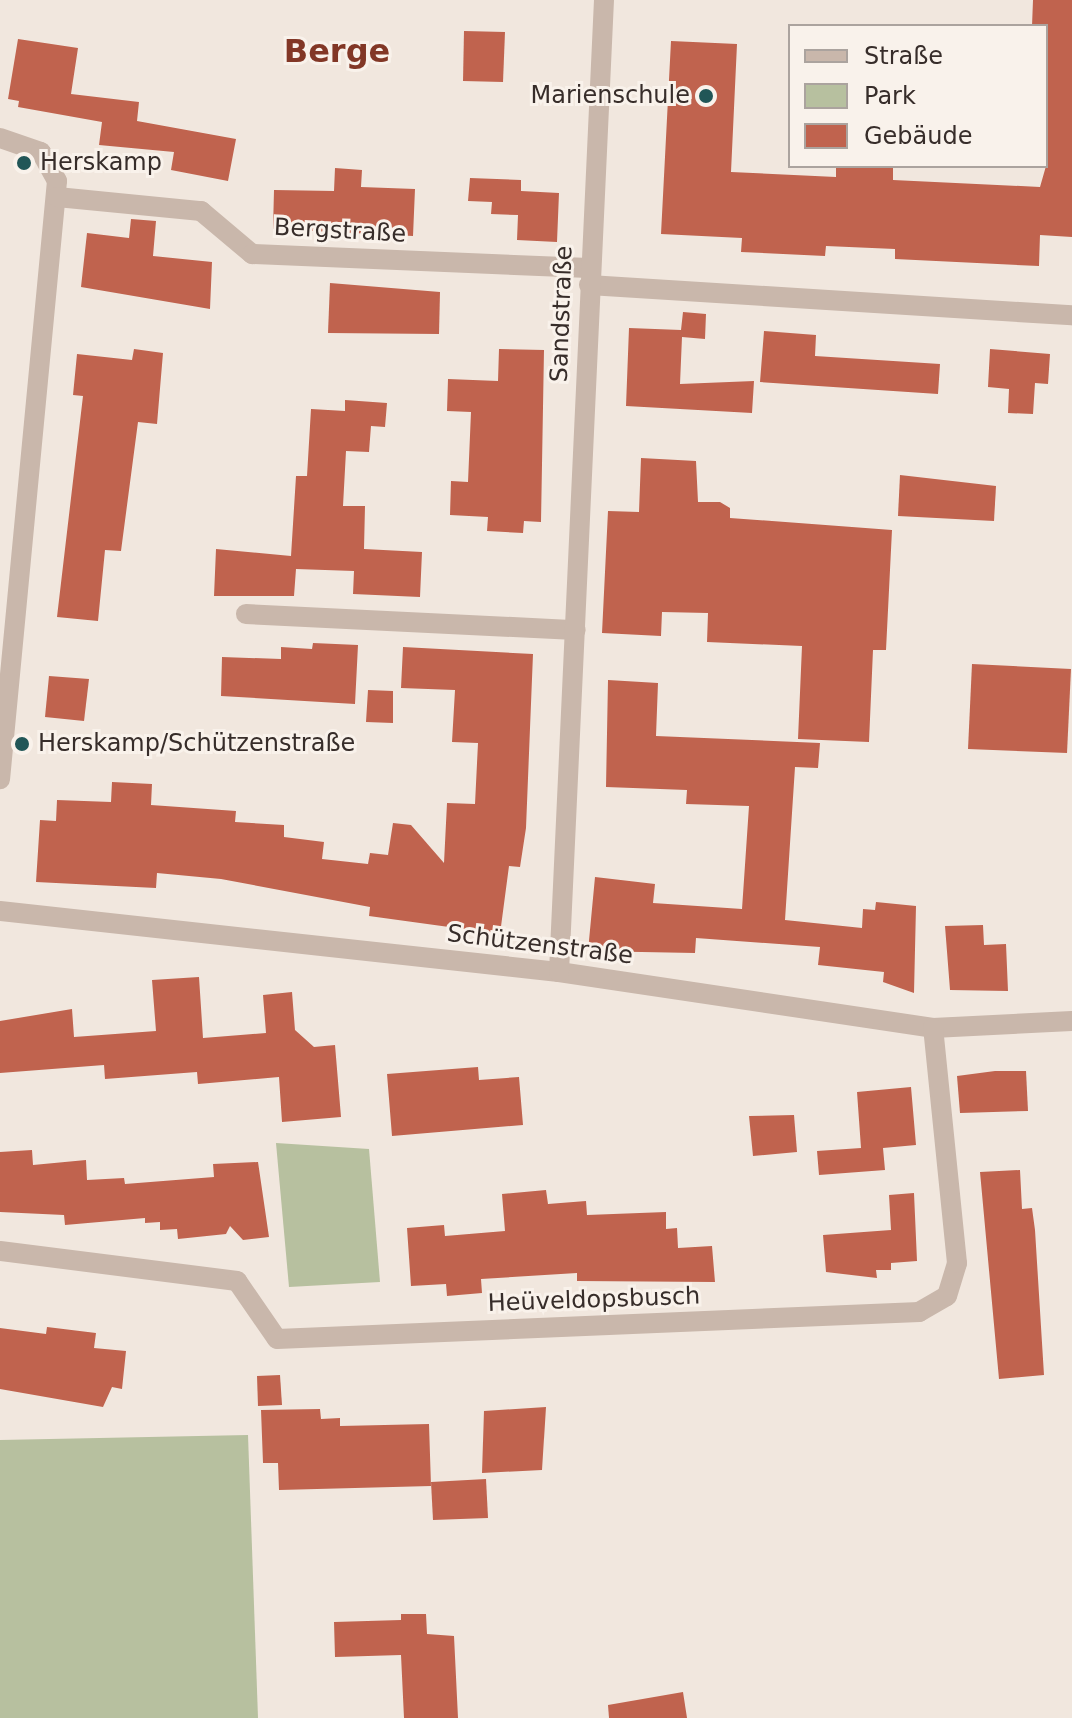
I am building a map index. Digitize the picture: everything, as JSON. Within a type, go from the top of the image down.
[{"type":"street","name":"Sandstraße","points":[[559,972],[604,0]]},
{"type":"street","points":[[0,138],[41,152],[57,181],[0,779]]},
{"type":"street","name":"Bergstraße","points":[[57,197],[201,211],[252,254],[1072,315]]},
{"type":"street","points":[[246,614],[576,630]]},
{"type":"street","name":"Schützenstraße","points":[[0,911],[559,972],[933,1028],[1072,1021]]},
{"type":"street","name":"Heüveldopsbusch","points":[[0,1251],[237,1281],[277,1339],[919,1312],[947,1296],[957,1263],[933,1028]]},
{"type":"green space","points":[[276,1143],[369,1149],[380,1282],[289,1287]]},
{"type":"green space","points":[[248,1435],[258,1718],[0,1718],[0,1440]]},
{"type":"building","points":[[1033,0],[1072,0],[1072,237],[1040,235],[1039,266],[895,259],[895,249],[826,246],[825,256],[741,252],[742,238],[661,234],[671,41],[737,44],[731,172],[836,177],[836,168],[893,168],[893,180],[1040,187],[1048,168],[1048,24],[1032,24]]},
{"type":"building","points":[[464,31],[505,32],[503,82],[463,81]]},
{"type":"building","points":[[18,39],[78,48],[71,94],[139,102],[137,121],[236,139],[228,181],[171,170],[174,152],[99,145],[102,122],[18,107],[19,101],[8,99]]},
{"type":"building","points":[[335,168],[362,170],[361,187],[415,189],[413,236],[273,229],[274,190],[334,191]]},
{"type":"building","points":[[470,178],[521,180],[521,191],[559,193],[557,242],[517,240],[518,215],[491,214],[492,202],[468,201]]},
{"type":"building","points":[[131,219],[156,221],[153,256],[212,262],[210,309],[81,287],[87,233],[129,238]]},
{"type":"building","points":[[330,283],[440,292],[439,334],[328,333]]},
{"type":"building","points":[[683,312],[706,314],[705,339],[682,337],[680,384],[754,381],[752,413],[626,406],[629,328],[681,330]]},
{"type":"building","points":[[764,331],[816,335],[815,356],[940,364],[938,394],[760,382]]},
{"type":"building","points":[[134,349],[163,353],[157,424],[138,422],[121,551],[105,550],[98,621],[57,617],[83,396],[73,395],[77,354],[132,360]]},
{"type":"building","points":[[499,349],[544,350],[541,522],[524,521],[523,533],[487,531],[488,517],[450,515],[451,481],[468,482],[471,412],[447,411],[448,379],[498,381]]},
{"type":"building","points":[[990,349],[1050,354],[1048,384],[1035,383],[1033,414],[1008,413],[1009,389],[988,387]]},
{"type":"building","points":[[345,400],[387,403],[385,427],[371,426],[369,452],[346,451],[343,506],[365,506],[364,549],[422,552],[420,597],[353,594],[354,571],[296,569],[294,596],[214,596],[216,549],[291,556],[296,476],[307,476],[311,409],[345,411]]},
{"type":"building","points":[[641,458],[696,461],[698,502],[720,502],[730,508],[730,518],[892,530],[886,650],[873,650],[869,742],[798,739],[802,646],[707,642],[708,613],[662,612],[661,636],[602,633],[608,511],[639,512]]},
{"type":"building","points":[[900,475],[996,486],[994,521],[898,516]]},
{"type":"building","points":[[313,643],[358,645],[355,704],[221,696],[222,657],[281,659],[281,647],[312,649]]},
{"type":"building","points":[[403,647],[533,654],[526,828],[520,867],[509,866],[500,934],[369,916],[370,907],[221,879],[157,873],[156,888],[36,882],[40,820],[56,821],[57,800],[111,802],[112,782],[152,784],[151,805],[236,811],[235,822],[284,825],[284,837],[324,842],[322,859],[368,864],[370,853],[388,855],[393,823],[411,825],[444,863],[447,803],[475,804],[478,743],[452,742],[455,690],[401,688]]},
{"type":"building","points":[[972,664],[1071,669],[1067,753],[968,749]]},
{"type":"building","points":[[49,676],[89,679],[84,721],[45,717]]},
{"type":"building","points":[[608,680],[658,683],[656,736],[820,743],[818,768],[795,767],[785,920],[862,928],[863,909],[875,910],[876,902],[916,906],[914,993],[883,982],[884,972],[818,965],[820,947],[696,938],[695,953],[588,951],[595,877],[655,884],[653,903],[742,909],[749,806],[686,804],[687,790],[606,787]]},
{"type":"building","points":[[368,690],[393,691],[393,723],[366,722]]},
{"type":"building","points":[[983,925],[984,945],[1006,944],[1008,991],[950,990],[945,926]]},
{"type":"building","points":[[199,977],[203,1038],[266,1033],[263,995],[292,992],[295,1030],[314,1047],[335,1045],[341,1117],[282,1122],[279,1077],[198,1084],[197,1072],[105,1079],[104,1065],[0,1073],[0,1021],[72,1009],[74,1037],[156,1031],[152,980]]},
{"type":"building","points":[[478,1067],[479,1080],[519,1077],[523,1125],[392,1136],[387,1074]]},
{"type":"building","points":[[1026,1071],[1028,1111],[960,1113],[957,1076]]},
{"type":"building","points":[[911,1087],[916,1145],[883,1148],[885,1170],[819,1175],[817,1151],[861,1148],[857,1092]]},
{"type":"building","points":[[794,1115],[797,1152],[753,1156],[749,1116]]},
{"type":"building","points":[[32,1150],[33,1165],[86,1160],[87,1180],[124,1178],[125,1184],[214,1177],[213,1164],[258,1162],[269,1237],[243,1240],[230,1226],[226,1234],[178,1239],[177,1229],[160,1230],[160,1222],[145,1223],[145,1218],[65,1225],[64,1215],[0,1212],[0,1152]]},
{"type":"building","points":[[1020,1170],[1022,1209],[1032,1208],[1035,1230],[1044,1375],[999,1379],[980,1172]]},
{"type":"building","points":[[546,1190],[548,1204],[586,1201],[587,1215],[666,1212],[666,1229],[677,1228],[678,1248],[712,1246],[715,1282],[577,1281],[577,1273],[481,1279],[482,1293],[447,1296],[446,1284],[411,1286],[407,1228],[444,1225],[445,1236],[505,1231],[502,1194]]},
{"type":"building","points":[[914,1193],[917,1261],[891,1263],[891,1270],[876,1270],[877,1278],[826,1272],[823,1235],[891,1230],[889,1195]]},
{"type":"building","points":[[47,1327],[96,1333],[94,1348],[126,1351],[122,1389],[112,1387],[103,1407],[0,1389],[0,1328],[46,1334]]},
{"type":"building","points":[[280,1375],[282,1405],[258,1406],[257,1376]]},
{"type":"building","points":[[546,1407],[542,1470],[482,1473],[484,1411]]},
{"type":"building","points":[[320,1409],[321,1419],[340,1418],[340,1426],[429,1424],[431,1486],[279,1490],[278,1463],[263,1463],[261,1410]]},
{"type":"building","points":[[486,1479],[488,1518],[433,1520],[431,1482]]},
{"type":"building","points":[[401,1614],[426,1614],[427,1634],[454,1636],[458,1718],[404,1718],[401,1655],[335,1657],[334,1622],[401,1620]]},
{"type":"building","points":[[683,1692],[687,1718],[609,1718],[608,1705]]},
{"type":"place","name":"Marienschule","points":[[706,96]]},
{"type":"place","name":"Herskamp","points":[[24,163]]},
{"type":"place","name":"Herskamp/Schützenstraße","points":[[22,744]]},
{"type":"district","name":"Berge","points":[[337,51]]}]
